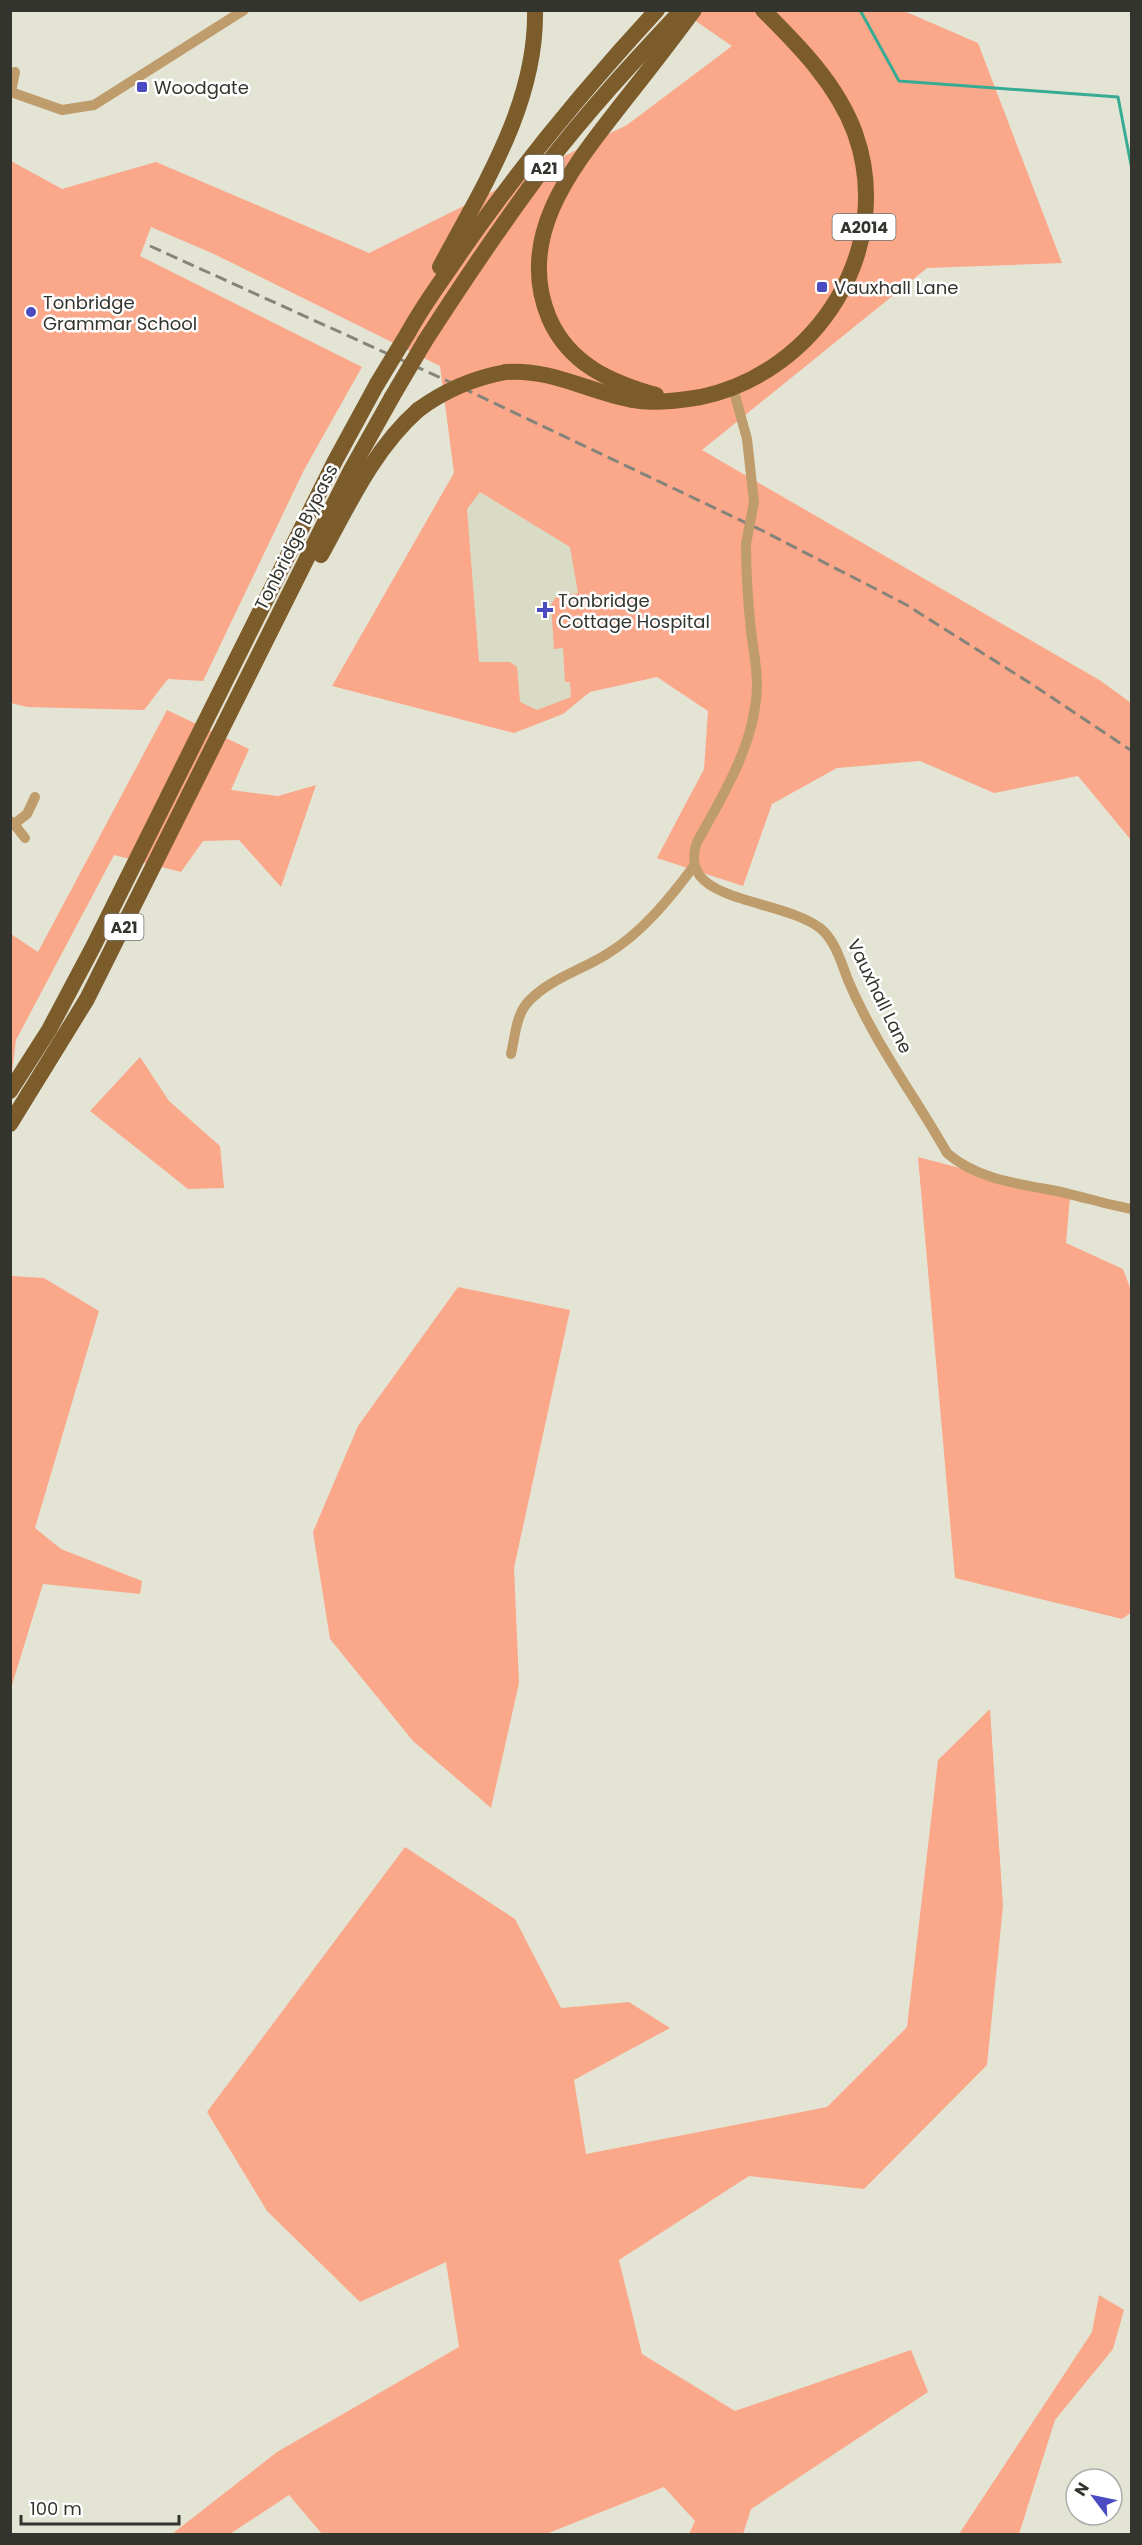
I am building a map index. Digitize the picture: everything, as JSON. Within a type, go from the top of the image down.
[{"type":"highway","points":[[409,330],[511,126],[529,67],[534,40],[535,10]]},
{"type":"highway","name":"Tonbridge Bypass","points":[[10,1091],[49,1030],[93,947],[335,461],[409,330],[498,199],[599,74],[657,10]]},
{"type":"highway","name":"A2014","points":[[733,388],[772,368],[790,354],[826,318],[840,296],[858,255],[867,208],[862,160],[846,113],[830,86],[805,53],[763,10]]},
{"type":"highway","points":[[671,399],[610,380],[586,366],[572,353],[556,330],[543,303],[539,283],[539,261],[548,218],[568,176],[689,12]]},
{"type":"highway","name":"Tonbridge Bypass","points":[[10,1124],[87,999],[350,471],[425,341],[545,167],[648,46],[689,12]]},
{"type":"highway","points":[[236,701],[274,640],[370,469],[389,440],[418,410],[447,390],[489,375],[506,372],[548,374],[635,401],[652,402],[702,397],[733,388]]},
{"type":"street","points":[[15,72],[11,92],[20,96],[62,110],[94,105],[244,10]]},
{"type":"street","points":[[511,1054],[520,1013],[528,1001],[570,974],[609,953],[666,902],[694,866],[696,842],[736,769],[749,731],[756,703],[757,684],[747,589],[746,544],[754,502],[747,439],[733,388]]},
{"type":"street","points":[[25,838],[12,822],[27,814],[35,797]]},
{"type":"street","name":"Vauxhall Lane","points":[[694,866],[701,878],[716,888],[806,920],[828,935],[877,1042],[947,1153],[956,1161],[1021,1186],[1045,1189],[1131,1209]]},
{"type":"shaded area","points":[[681,11],[904,11],[978,43],[1062,263],[927,268],[702,450],[1101,681],[1131,703],[1131,840],[1078,776],[994,793],[920,761],[837,768],[772,804],[743,886],[657,858],[704,769],[708,711],[657,677],[590,692],[563,714],[514,733],[332,686],[454,473],[440,366],[214,254],[151,227],[140,256],[362,367],[304,470],[203,681],[168,679],[144,710],[27,707],[11,703],[11,161],[62,189],[156,162],[369,253],[627,125],[732,46]],"holes":[[[480,492],[570,547],[578,593],[556,597],[551,605],[554,649],[563,648],[565,682],[570,682],[571,697],[537,710],[520,702],[517,667],[510,662],[479,662],[467,509]]]},
{"type":"shaded area","name":"Tonbridge Cottage Hospital","points":[[472,469],[620,547],[601,684],[525,720],[369,667]]},
{"type":"shaded area","points":[[167,710],[249,749],[231,790],[278,796],[316,785],[281,887],[239,840],[203,841],[181,872],[114,855],[16,1040],[11,1080],[11,934],[38,952]]},
{"type":"shaded area","points":[[140,1057],[169,1101],[220,1146],[224,1188],[188,1189],[90,1111]]},
{"type":"shaded area","points":[[918,1157],[1070,1197],[1066,1243],[1123,1269],[1132,1293],[1132,1612],[1122,1619],[955,1578]]},
{"type":"shaded area","points":[[11,1276],[44,1278],[99,1311],[35,1528],[61,1549],[142,1581],[140,1594],[43,1584],[11,1688]]},
{"type":"shaded area","points":[[458,1287],[570,1310],[514,1568],[519,1683],[491,1808],[413,1741],[330,1639],[313,1532],[358,1426]]},
{"type":"shaded area","points":[[990,1709],[1003,1906],[987,2065],[864,2189],[749,2176],[619,2260],[642,2354],[735,2411],[911,2350],[928,2392],[751,2509],[743,2534],[689,2534],[695,2521],[664,2487],[546,2534],[322,2534],[289,2495],[230,2534],[172,2534],[277,2452],[459,2347],[446,2262],[360,2302],[267,2211],[207,2112],[405,1847],[515,1919],[561,2008],[629,2002],[670,2028],[574,2080],[586,2154],[827,2107],[907,2027],[938,1760]]},
{"type":"shaded area","points":[[1099,2295],[1124,2310],[1113,2349],[1055,2420],[1019,2534],[959,2534],[1092,2332]]},
{"type":"waterway","points":[[860,10],[899,81],[1118,97],[1132,170]]},
{"type":"railway","points":[[150,246],[450,382],[763,531],[905,604],[1132,751]]},
{"type":"place","name":"Woodgate","points":[[142,87]]},
{"type":"place","name":"Vauxhall Lane","points":[[822,287]]},
{"type":"place","name":"Tonbridge Grammar School","points":[[31,312]]},
{"type":"place","name":"Tonbridge Cottage Hospital","points":[[545,610]]}]
